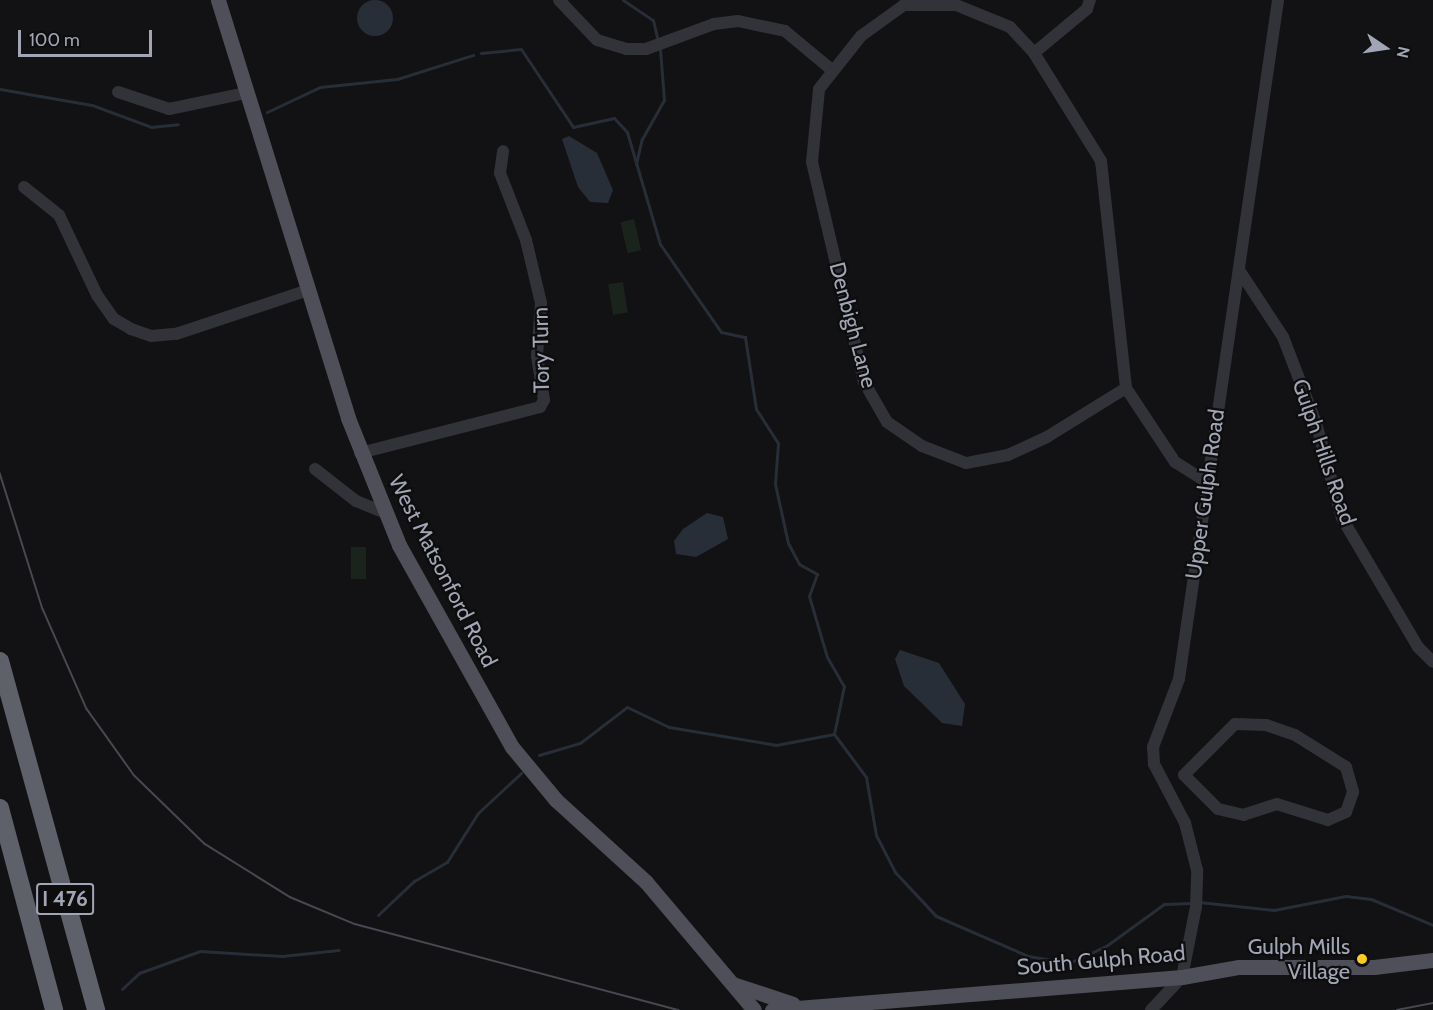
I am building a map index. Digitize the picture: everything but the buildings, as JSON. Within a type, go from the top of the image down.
[{"type":"highway","name":"I 476","points":[[0,661],[96,1010]]},
{"type":"highway","name":"I 476","points":[[0,808],[54,1010]]},
{"type":"main road","name":"West Matsonford Road","points":[[218,0],[308,290],[381,511],[505,738],[556,800],[646,882],[754,1010]]},
{"type":"main road","name":"South Gulph Road","points":[[772,1010],[1182,977],[1239,967],[1374,967],[1433,960]]},
{"type":"main road","points":[[732,984],[808,1007]]},
{"type":"street","points":[[559,0],[597,40],[626,49],[655,46],[714,24],[765,24],[785,31],[833,71]]},
{"type":"street","points":[[1034,53],[1087,9],[1090,0]]},
{"type":"street","name":"Upper Gulph Road","points":[[1182,977],[1196,901],[1197,870],[1185,823],[1162,781],[1154,747],[1179,680],[1206,481],[1278,0]]},
{"type":"street","name":"Denbigh Lane","points":[[1126,388],[1047,437],[1008,455],[966,463],[922,446],[887,422],[864,382],[812,162],[819,89],[861,36],[904,5],[956,4],[1010,27],[1034,53],[1101,161],[1126,388],[1175,462],[1206,481]]},
{"type":"street","points":[[118,92],[169,109],[246,93]]},
{"type":"street","name":"Tory Turn","points":[[360,453],[540,407],[544,400],[537,356],[541,303],[526,240],[500,173],[503,151]]},
{"type":"street","points":[[24,187],[59,215],[97,296],[114,319],[150,336],[176,334],[308,290]]},
{"type":"street","name":"Gulph Hills Road","points":[[1239,270],[1283,337],[1342,518],[1418,647],[1433,662]]},
{"type":"street","points":[[315,469],[356,501],[381,511]]},
{"type":"street","points":[[1162,781],[1184,775],[1235,724],[1266,725],[1346,767],[1353,792],[1346,812],[1328,820],[1277,804],[1244,815],[1218,809],[1184,775]]},
{"type":"street","points":[[1151,1010],[1182,977]]},
{"type":"shaded area","points":[[375,0],[388,5],[393,18],[388,31],[375,36],[362,31],[357,18],[362,5]]},
{"type":"shaded area","points":[[569,136],[597,153],[613,190],[608,203],[590,202],[578,187],[562,139]]},
{"type":"shaded area","points":[[634,219],[641,250],[628,253],[620,222]]},
{"type":"shaded area","points":[[623,282],[628,313],[613,315],[608,284]]},
{"type":"shaded area","points":[[707,513],[723,517],[728,539],[696,557],[676,554],[674,541],[683,529]]},
{"type":"shaded area","points":[[351,547],[366,547],[366,579],[351,579]]},
{"type":"shaded area","points":[[900,650],[939,663],[965,704],[962,726],[942,723],[904,686],[895,659]]},
{"type":"waterway","points":[[623,0],[653,20],[658,42]]},
{"type":"waterway","points":[[481,53],[521,49],[573,127],[614,118],[627,132],[660,244],[721,332],[745,337],[756,409],[778,443],[775,484],[788,543],[799,564],[817,574],[809,596],[827,657],[844,686],[834,734],[866,777],[876,835],[895,872],[936,916],[1028,956],[1069,963],[1106,946],[1164,904],[1192,903]]},
{"type":"waterway","points":[[636,164],[642,139],[664,100],[660,49]]},
{"type":"waterway","points":[[267,112],[320,87],[397,79],[473,55]]},
{"type":"waterway","points":[[0,89],[92,105],[151,127],[178,124]]},
{"type":"waterway","points":[[539,755],[580,743],[627,707],[669,727],[776,745],[834,734]]},
{"type":"waterway","points":[[378,915],[414,881],[447,862],[478,813],[521,773]]},
{"type":"waterway","points":[[1199,902],[1274,910],[1346,896],[1371,899],[1433,925]]},
{"type":"waterway","points":[[122,989],[139,973],[200,951],[282,956],[339,950]]},
{"type":"tram line","points":[[0,473],[43,609],[87,709],[134,775],[205,844],[290,897],[355,924],[679,1010]]},
{"type":"tram line","points":[[1397,1010],[1433,1003]]},
{"type":"place","name":"Gulph Mills Village","points":[[1362,959]]}]
